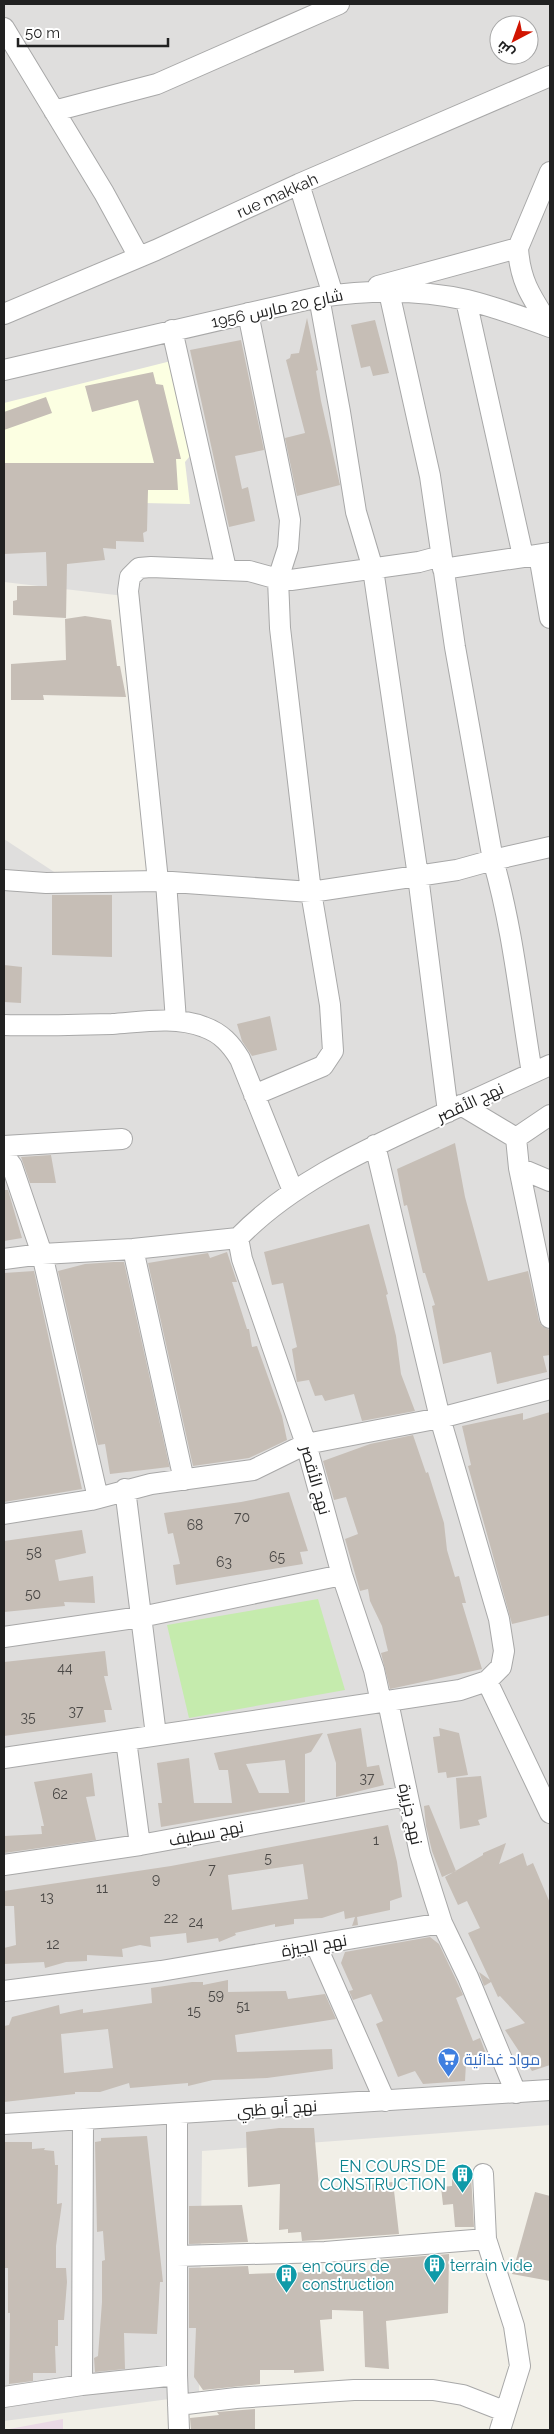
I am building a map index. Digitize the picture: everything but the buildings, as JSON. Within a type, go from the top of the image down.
[{"type":"street","points":[[54,111],[157,84],[339,4]]},
{"type":"street","points":[[4,28],[139,258]]},
{"type":"street","name":"rue makkah","points":[[4,314],[139,258],[299,184],[550,76]]},
{"type":"street","points":[[550,172],[518,248],[521,276],[526,288],[550,326]]},
{"type":"street","points":[[299,184],[326,296],[340,412],[356,512],[373,569],[454,1109],[516,1138]]},
{"type":"street","points":[[356,292],[518,248]]},
{"type":"street","name":"شارع 20 مارس 1956","points":[[4,370],[248,312],[326,296],[356,292],[389,292],[466,300],[550,326]]},
{"type":"street","points":[[389,292],[430,476],[472,749],[493,860],[502,891],[512,944],[532,1073]]},
{"type":"street","points":[[466,300],[537,555],[550,618]]},
{"type":"street","points":[[248,312],[290,520],[288,548],[278,579],[285,682],[310,892],[330,1004],[334,1051],[323,1066],[254,1094]]},
{"type":"street","points":[[172,330],[226,569]]},
{"type":"street","points":[[176,1021],[162,882],[132,647],[128,591],[130,577],[139,568],[150,567],[249,571],[278,579],[316,578],[373,569],[537,555]]},
{"type":"street","points":[[4,880],[46,883],[162,882],[310,892],[457,870],[550,847]]},
{"type":"street","points":[[4,1025],[176,1021],[202,1027],[220,1035],[233,1047],[240,1059],[293,1191]]},
{"type":"street","name":"نهج الأقصر","points":[[384,1702],[342,1575],[306,1444],[242,1259],[238,1238],[273,1205],[293,1191],[375,1145],[550,1065]]},
{"type":"street","points":[[516,1138],[550,1115]]},
{"type":"street","points":[[516,1138],[519,1168],[550,1318]]},
{"type":"street","points":[[4,1146],[122,1139]]},
{"type":"street","points":[[4,1758],[460,1690],[487,1681],[501,1667],[504,1651],[499,1619],[440,1418],[375,1145]]},
{"type":"street","points":[[4,1155],[12,1166],[42,1254],[98,1498]]},
{"type":"street","points":[[519,1168],[550,1181]]},
{"type":"street","points":[[4,1260],[42,1254],[133,1249],[238,1238]]},
{"type":"street","points":[[133,1249],[184,1480]]},
{"type":"street","points":[[4,1514],[41,1510],[98,1498],[126,1489],[253,1470],[306,1444],[440,1418],[550,1389]]},
{"type":"street","points":[[126,1489],[156,1734]]},
{"type":"street","points":[[4,1636],[141,1617],[342,1575]]},
{"type":"street","points":[[487,1681],[550,1814]]},
{"type":"street","name":"نهج جزيرة","points":[[384,1702],[422,1862],[442,1923]]},
{"type":"street","points":[[126,1740],[140,1845]]},
{"type":"street","name":"نهج سطيف","points":[[4,1866],[140,1845],[407,1796]]},
{"type":"street","points":[[442,1923],[468,1977],[516,2092]]},
{"type":"street","name":"نهج الجيزة","points":[[4,1991],[161,1971],[442,1923]]},
{"type":"street","points":[[316,1945],[385,2101]]},
{"type":"street","name":"نهج أبو ظبي","points":[[4,2124],[550,2090]]},
{"type":"street","points":[[177,2114],[177,2375],[179,2430]]},
{"type":"street","points":[[82,2385],[83,2119]]},
{"type":"street","points":[[178,2404],[344,2391],[433,2390],[463,2395],[502,2421],[520,2366],[514,2326],[486,2239],[483,2174]]},
{"type":"street","points":[[177,2256],[325,2252],[486,2239]]},
{"type":"street","points":[[4,2397],[82,2385],[177,2375]]},
{"type":"shaded area","points":[[4,4],[550,4],[550,2125],[202,2151],[199,2395],[4,2421],[4,839],[74,885],[158,875],[133,597],[4,582]]},
{"type":"shaded area","points":[[171,361],[195,450],[185,462],[190,504],[4,500],[4,403]]},
{"type":"shaded area","points":[[63,2419],[63,2430],[4,2430]]},
{"type":"green space","points":[[318,1599],[345,1690],[189,1718],[167,1625]]},
{"type":"place","name":"مواد غذائية","points":[[448,2078]]},
{"type":"place","name":"EN COURS DE CONSTRUCTION","points":[[462,2194]]},
{"type":"place","name":"terrain vide","points":[[434,2284]]},
{"type":"place","name":"en cours de construction","points":[[286,2294]]}]
